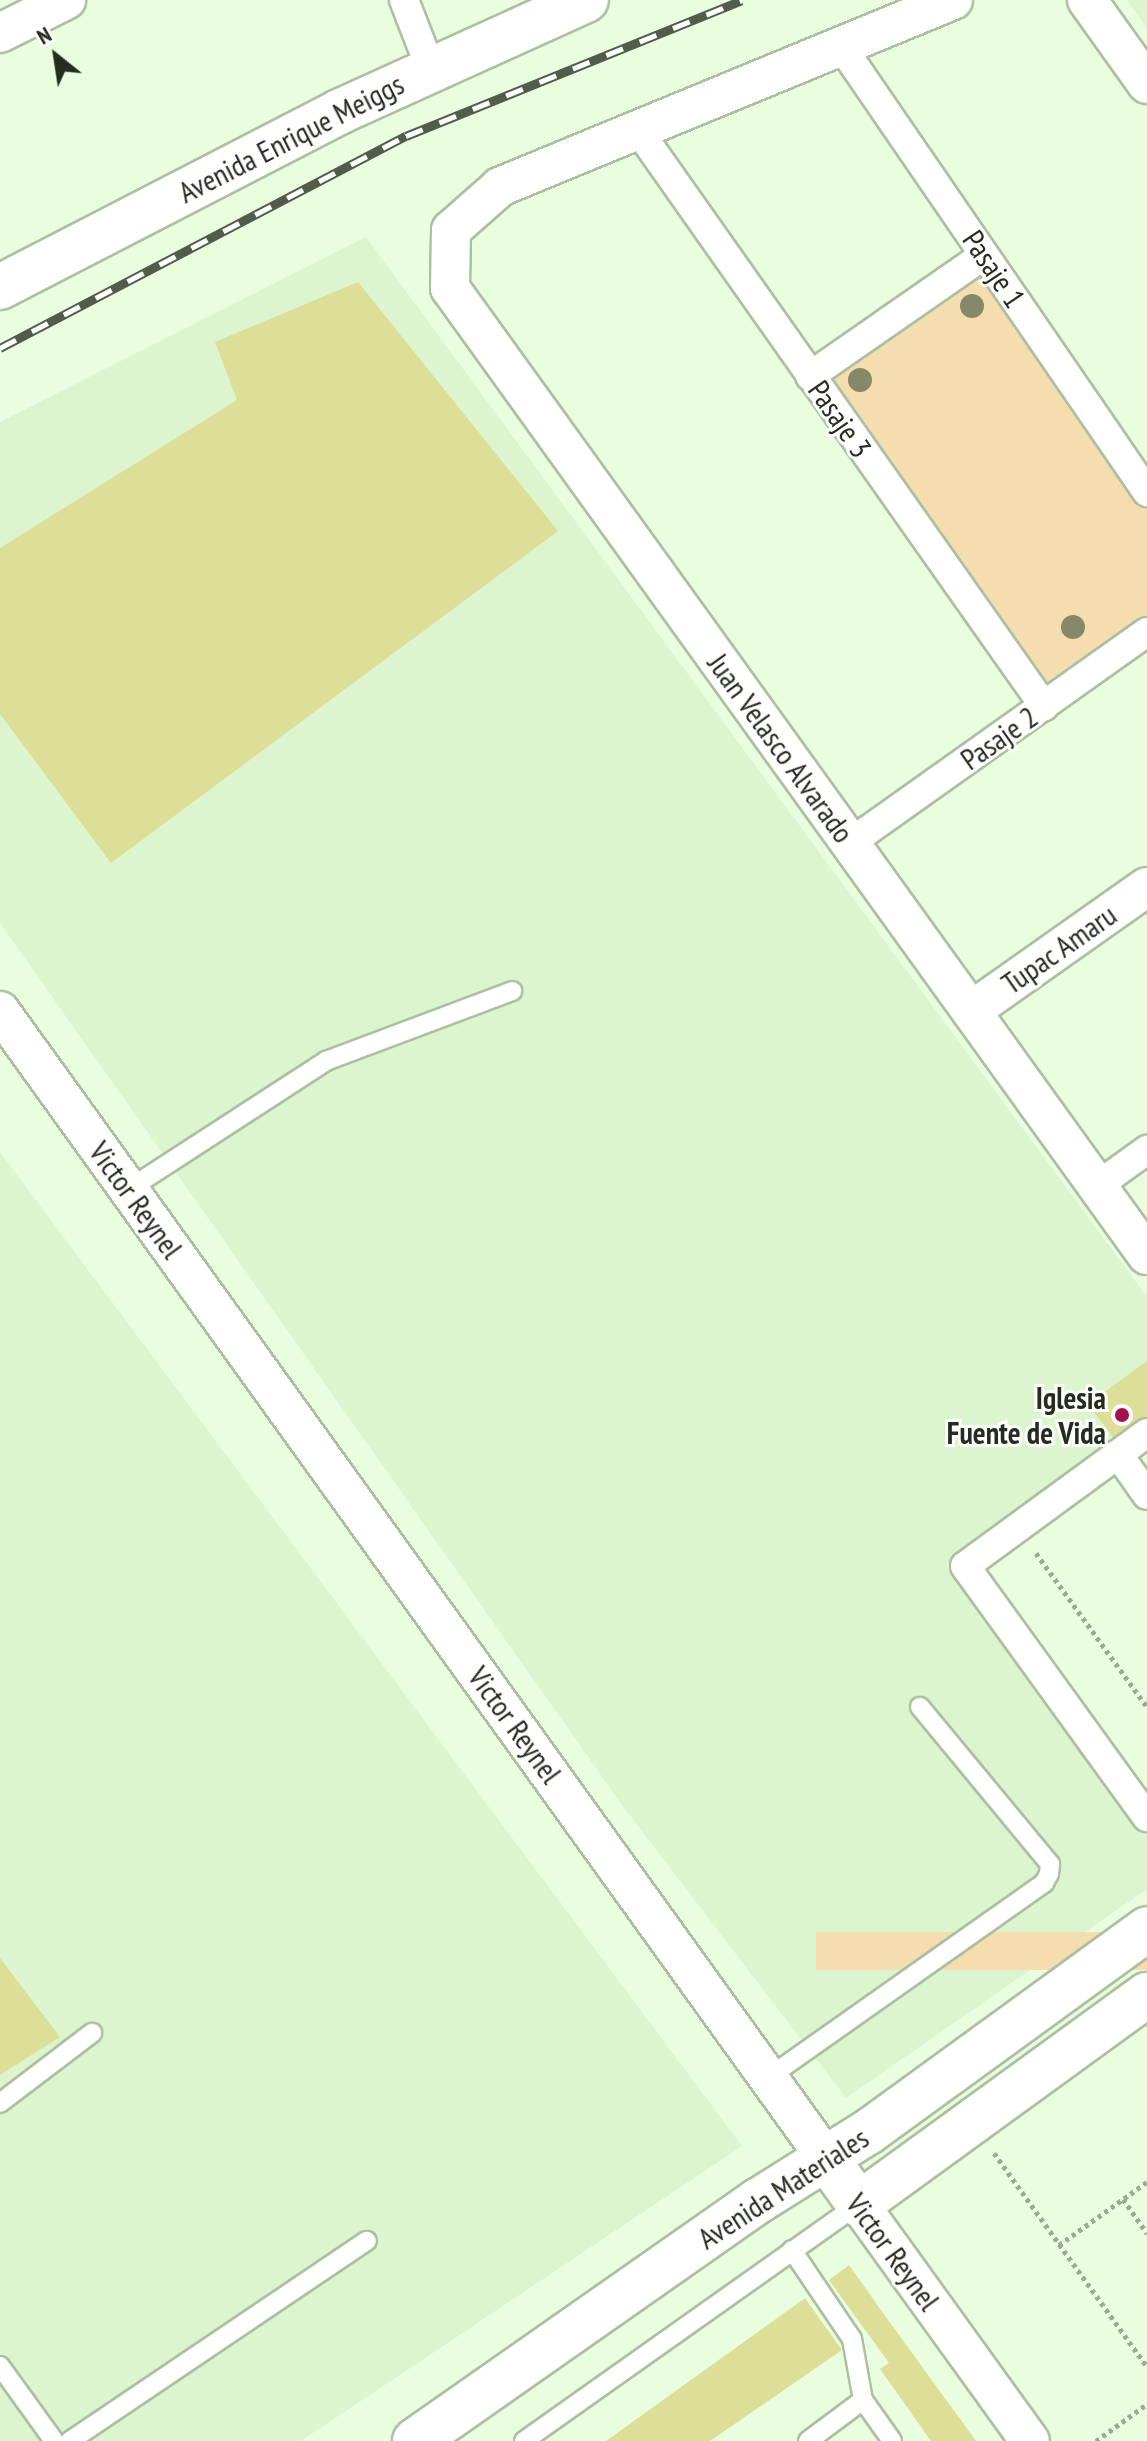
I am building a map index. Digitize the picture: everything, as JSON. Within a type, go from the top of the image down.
[{"type":"street","points":[[0,33],[66,0]]},
{"type":"street","points":[[404,0],[430,67]]},
{"type":"street","name":"Avenida Enrique Meiggs","points":[[0,287],[430,67],[586,0]]},
{"type":"street","points":[[638,130],[953,0]]},
{"type":"street","points":[[1087,0],[1147,84]]},
{"type":"street","name":"Pasaje 1","points":[[841,46],[1147,492]]},
{"type":"street","name":"Juan Velasco Alvarado","points":[[638,130],[500,187],[451,230],[450,288],[1147,1255]]},
{"type":"street","name":"Pasaje 3","points":[[638,130],[1044,706]]},
{"type":"street","points":[[810,376],[984,255]]},
{"type":"street","name":"Pasaje 2","points":[[850,843],[1147,632]]},
{"type":"street","name":"Tupac Amaru","points":[[971,1011],[1147,887]]},
{"type":"street","name":"Victor Reynel","points":[[0,1011],[1030,2441]]},
{"type":"street","points":[[1097,1186],[1147,1150]]},
{"type":"street","points":[[1147,1433],[965,1566],[1147,1817]]},
{"type":"street","points":[[1118,1454],[1147,1495]]},
{"type":"street","name":"Avenida Materiales","points":[[415,2441],[826,2158],[1147,1929]]},
{"type":"street","name":"Avenida Materiales","points":[[859,2204],[1147,1995]]},
{"type":"lane","points":[[129,1189],[326,1061],[512,991]]},
{"type":"lane","points":[[769,2077],[1044,1883],[1049,1874],[1050,1864],[920,1707]]},
{"type":"lane","points":[[0,2103],[92,2033]]},
{"type":"lane","points":[[524,2441],[859,2204]]},
{"type":"lane","points":[[70,2441],[367,2241]]},
{"type":"lane","points":[[792,2250],[852,2339],[863,2400],[892,2441]]},
{"type":"lane","points":[[0,2366],[54,2441]]},
{"type":"lane","points":[[808,2441],[863,2400]]},
{"type":"path","points":[[1036,1552],[1147,1707]]},
{"type":"path","points":[[971,2122],[1147,2367]]},
{"type":"path","points":[[1059,2245],[1147,2182]]},
{"type":"path","points":[[1123,2199],[1147,2233]]},
{"type":"path","points":[[1096,2441],[1147,2404]]},
{"type":"shaded area","points":[[1127,0],[1147,0],[1147,28]]},
{"type":"shaded area","points":[[366,237],[1147,1297],[1147,1427],[955,1568],[1147,1835],[1147,1889],[846,2098],[622,1805],[0,923],[0,422]]},
{"type":"shaded area","points":[[981,263],[1147,505],[1147,621],[1048,694],[822,375]]},
{"type":"shaded area","points":[[0,1152],[742,2146],[301,2441],[0,2441]]},
{"type":"shaded area","points":[[816,1932],[1147,1932],[1147,1970],[816,1970]]},
{"type":"building","points":[[358,282],[558,531],[111,863],[0,714],[0,548],[237,400],[215,342]]},
{"type":"building","name":"Iglesia Fuente de Vida","points":[[1147,1361],[1147,1427],[1120,1447],[1088,1404]]},
{"type":"building","points":[[0,1958],[60,2037],[0,2075]]},
{"type":"building","points":[[849,2265],[976,2441],[931,2441],[880,2369],[889,2363],[829,2280]]},
{"type":"building","points":[[805,2298],[842,2350],[710,2441],[606,2441]]},
{"type":"railway","points":[[0,348],[406,136],[742,0]]},
{"type":"place","name":"Iglesia Fuente de Vida","points":[[1122,1415]]}]
